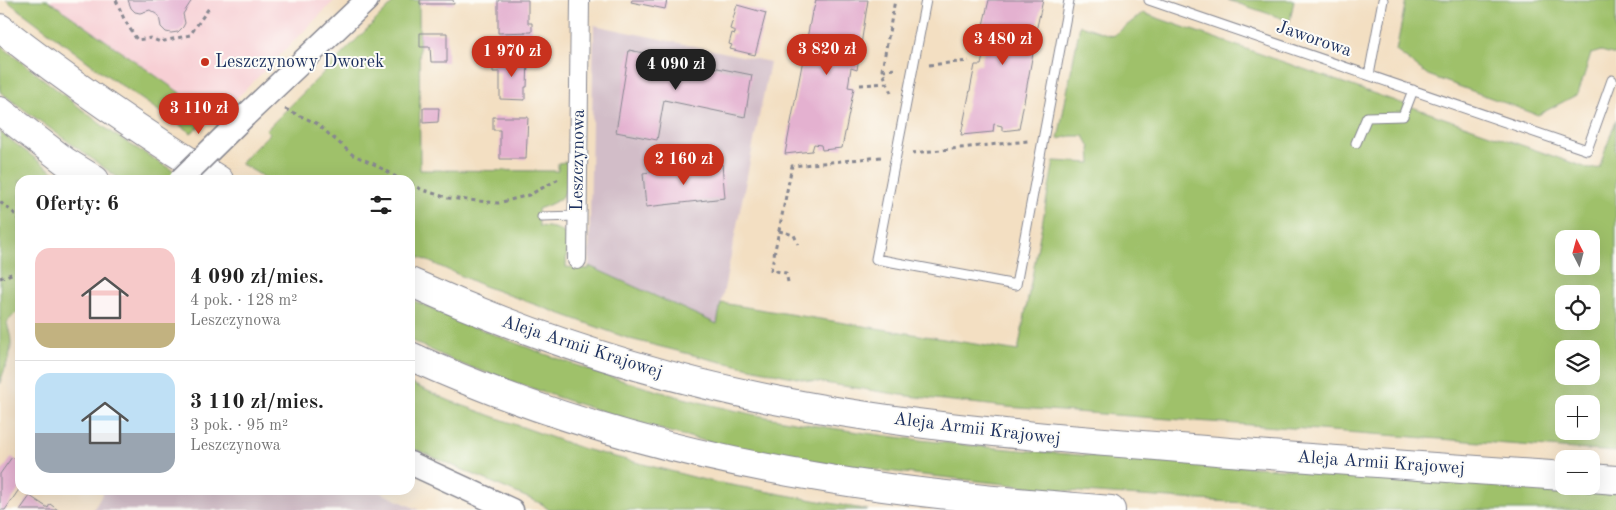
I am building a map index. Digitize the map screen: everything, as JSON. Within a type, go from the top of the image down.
[{"type":"main road","points":[[0,28],[98,101],[211,175]]},
{"type":"main road","points":[[0,111],[66,162],[87,175]]},
{"type":"main road","name":"Aleja Armii Krajowej","points":[[415,284],[527,330],[626,363],[732,391],[837,411],[929,425],[1039,438],[1555,475]]},
{"type":"main road","points":[[415,358],[499,392],[585,422],[706,455],[818,477],[915,491],[1111,510]]},
{"type":"main road","points":[[1600,479],[1616,480]]},
{"type":"street","points":[[185,175],[367,0]]},
{"type":"street","name":"Leszczynowa","points":[[577,260],[580,0]]},
{"type":"street","points":[[415,465],[512,510]]},
{"type":"lane","points":[[926,0],[876,259],[1016,285],[1069,0]]},
{"type":"lane","name":"Jaworowa","points":[[1149,0],[1369,74],[1383,0]]},
{"type":"lane","points":[[1369,74],[1587,150],[1612,80]]},
{"type":"lane","points":[[1356,143],[1367,117],[1403,116],[1413,90]]},
{"type":"lane","points":[[542,217],[578,216]]},
{"type":"path","points":[[116,0],[121,13],[137,40],[151,38],[160,42],[190,35],[209,8]]},
{"type":"path","points":[[890,101],[892,92],[882,70],[895,0]]},
{"type":"path","points":[[914,67],[968,61]]},
{"type":"path","points":[[882,70],[894,69]]},
{"type":"path","points":[[860,85],[888,83]]},
{"type":"path","points":[[280,107],[316,123],[353,156],[374,164],[393,175]]},
{"type":"path","points":[[896,155],[1043,140]]},
{"type":"path","points":[[788,282],[786,273],[771,270],[792,166],[881,157],[881,148]]},
{"type":"path","points":[[415,186],[448,198],[498,203],[529,195],[559,178],[578,174]]},
{"type":"path","points":[[0,202],[15,214]]},
{"type":"path","points":[[779,231],[794,235],[798,244]]},
{"type":"path","points":[[0,278],[15,273]]},
{"type":"shaded area","name":"Leszczynowy Dworek","points":[[48,0],[335,0],[233,102],[188,98]]},
{"type":"shaded area","points":[[594,25],[770,62],[717,324],[589,266]]},
{"type":"shaded area","points":[[102,495],[386,495],[419,510],[93,510]]},
{"type":"green space","points":[[6,0],[48,0],[213,116],[191,133],[99,70]]},
{"type":"green space","points":[[396,0],[419,0],[420,170],[558,171],[558,163],[566,162],[569,178],[566,190],[560,199],[538,209],[539,226],[558,229],[566,236],[566,267],[589,269],[589,266],[717,324],[721,303],[1018,351],[1054,161],[1091,163],[1090,147],[1084,136],[1058,139],[1080,25],[1113,36],[1143,13],[1590,169],[1599,168],[1616,120],[1616,452],[1007,407],[908,396],[811,381],[713,360],[630,339],[484,286],[415,255],[415,175],[260,175],[240,163],[270,133],[266,130]]},
{"type":"green space","points":[[1228,0],[1294,0],[1290,21]]},
{"type":"green space","points":[[1406,0],[1616,0],[1616,55],[1601,51],[1591,54],[1578,94],[1538,115],[1428,75],[1396,51]]},
{"type":"green space","points":[[0,45],[112,133],[180,175],[114,175],[0,92]]},
{"type":"green space","points":[[0,132],[57,175],[15,175],[15,314],[7,322],[11,337],[11,347],[0,384]]},
{"type":"green space","points":[[415,301],[538,352],[626,382],[671,395],[761,416],[921,440],[1029,451],[1555,488],[1555,495],[1600,495],[1600,492],[1616,493],[1616,510],[1346,510],[1068,491],[842,466],[745,451],[666,431],[575,403],[461,364],[415,342]]},
{"type":"green space","points":[[415,385],[450,401],[584,449],[709,481],[868,510],[549,510],[542,504],[415,449]]},
{"type":"building","points":[[128,0],[192,0],[183,14],[185,23],[183,27],[178,32],[171,33],[166,32],[161,27],[159,16],[150,10],[140,13],[135,12]]},
{"type":"building","points":[[420,0],[453,0],[454,4],[420,4]]},
{"type":"building","points":[[498,0],[528,0],[528,23],[532,23],[532,32],[498,33]]},
{"type":"building","points":[[632,0],[667,0],[665,9],[631,2]]},
{"type":"building","points":[[816,0],[868,0],[857,70],[851,68],[848,87],[854,88],[842,148],[822,150],[821,145],[814,144],[812,151],[785,154],[812,12]]},
{"type":"building","points":[[989,0],[1043,0],[1019,129],[1002,131],[1002,126],[994,124],[993,132],[961,135],[975,65],[981,65],[985,47],[978,46]]},
{"type":"building","points":[[737,5],[766,13],[755,55],[730,49],[732,45],[729,44],[732,33],[735,34],[735,31],[730,29]]},
{"type":"building","points":[[420,33],[447,33],[447,62],[431,62],[430,47],[420,47]]},
{"type":"building","points":[[629,50],[752,75],[745,117],[664,100],[657,140],[616,132]]},
{"type":"building","points":[[500,58],[528,58],[525,100],[500,99],[500,72],[493,72],[493,62],[500,62]]},
{"type":"building","points":[[423,108],[439,108],[438,122],[423,123]]},
{"type":"building","points":[[493,117],[528,117],[526,159],[500,159],[500,130],[493,130]]},
{"type":"building","points":[[722,164],[725,198],[646,207],[643,173]]},
{"type":"building","points":[[12,457],[15,459],[15,495],[5,510],[0,510],[0,474]]},
{"type":"building","points":[[30,496],[48,508],[50,504],[58,510],[20,510]]},
{"type":"place","name":"Leszczynowy Dworek","points":[[205,62]]}]
